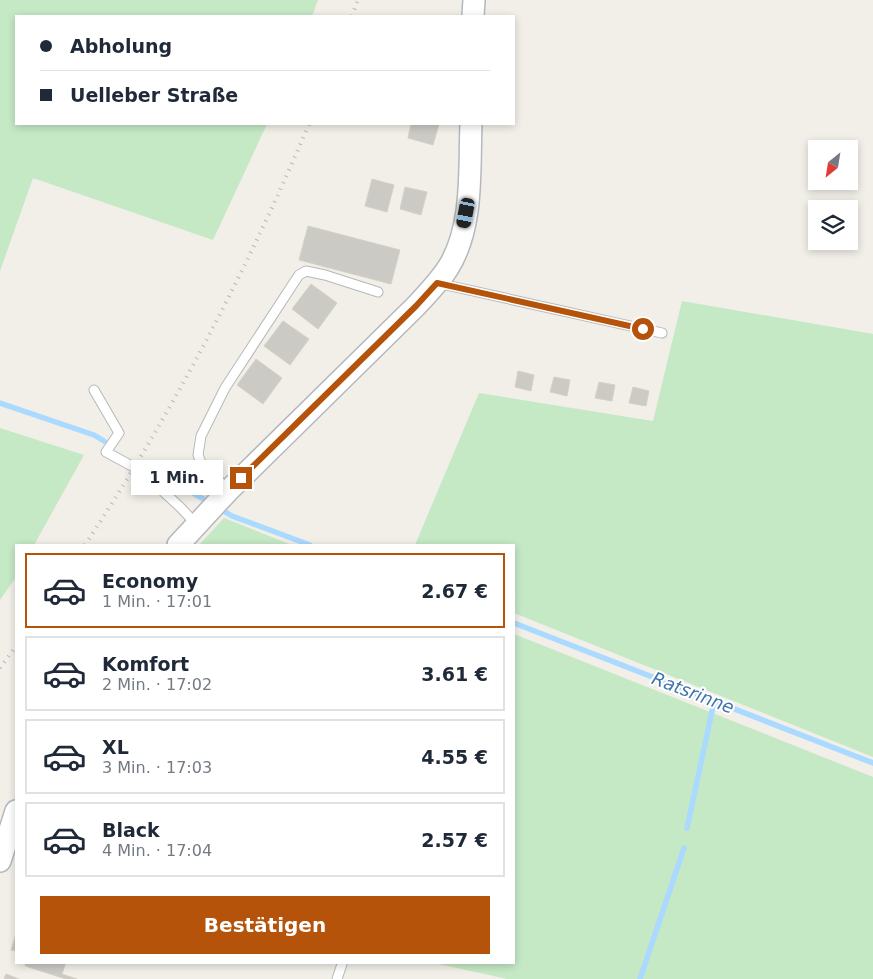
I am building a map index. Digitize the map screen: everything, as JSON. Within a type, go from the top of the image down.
[{"type":"street","points":[[473,15],[474,0]]},
{"type":"street","points":[[179,544],[224,495],[409,313],[437,283],[449,266],[458,247],[469,201],[471,125]]},
{"type":"street","points":[[0,861],[15,814]]},
{"type":"lane","points":[[224,495],[213,474],[202,465],[198,455],[201,436],[225,388],[293,284],[306,271],[326,275],[378,292]]},
{"type":"lane","points":[[437,283],[662,333]]},
{"type":"lane","points":[[94,390],[118,433],[106,452],[141,471],[180,507],[199,521]]},
{"type":"lane","points":[[338,979],[342,964]]},
{"type":"green space","points":[[0,0],[318,0],[312,15],[15,15],[15,125],[267,125],[213,240],[33,178],[0,271]]},
{"type":"green space","points":[[682,301],[873,334],[873,757],[515,613],[515,544],[415,544],[479,393],[653,421]]},
{"type":"green space","points":[[0,428],[84,455],[35,544],[15,544],[15,578],[0,600]]},
{"type":"green space","points":[[224,518],[289,544],[200,544]]},
{"type":"green space","points":[[515,634],[873,777],[873,979],[507,979],[439,964],[515,964]]},
{"type":"building","points":[[411,125],[439,125],[433,145],[408,138]]},
{"type":"building","points":[[372,179],[394,185],[387,212],[365,206]]},
{"type":"building","points":[[405,187],[427,192],[421,215],[400,209]]},
{"type":"building","points":[[308,226],[400,250],[391,284],[299,260]]},
{"type":"building","points":[[311,284],[337,303],[318,329],[292,309]]},
{"type":"building","points":[[283,321],[309,339],[290,365],[264,346]]},
{"type":"building","points":[[256,359],[282,378],[263,404],[237,385]]},
{"type":"building","points":[[518,371],[534,375],[531,391],[515,387]]},
{"type":"building","points":[[554,377],[570,380],[567,396],[550,392]]},
{"type":"building","points":[[599,382],[615,385],[612,401],[595,398]]},
{"type":"building","points":[[633,387],[649,391],[646,406],[629,403]]},
{"type":"building","points":[[15,937],[15,951],[11,950]]},
{"type":"building","points":[[26,964],[65,964],[62,974],[77,979],[66,979],[25,966]]},
{"type":"building","points":[[6,974],[19,979],[4,979]]},
{"type":"waterway","name":"Ratsrinne","points":[[0,403],[94,435],[104,441]]},
{"type":"waterway","name":"Ratsrinne","points":[[154,470],[232,516],[307,544]]},
{"type":"waterway","name":"Ratsrinne","points":[[515,623],[873,763]]},
{"type":"waterway","points":[[687,828],[714,702]]},
{"type":"waterway","points":[[640,979],[684,848]]},
{"type":"railway","points":[[352,15],[358,0]]},
{"type":"railway","points":[[86,544],[148,444],[207,339],[260,233],[309,125]]},
{"type":"railway","points":[[0,668],[15,647]]},
{"type":"route","points":[[241,478],[437,283],[643,329]]}]
